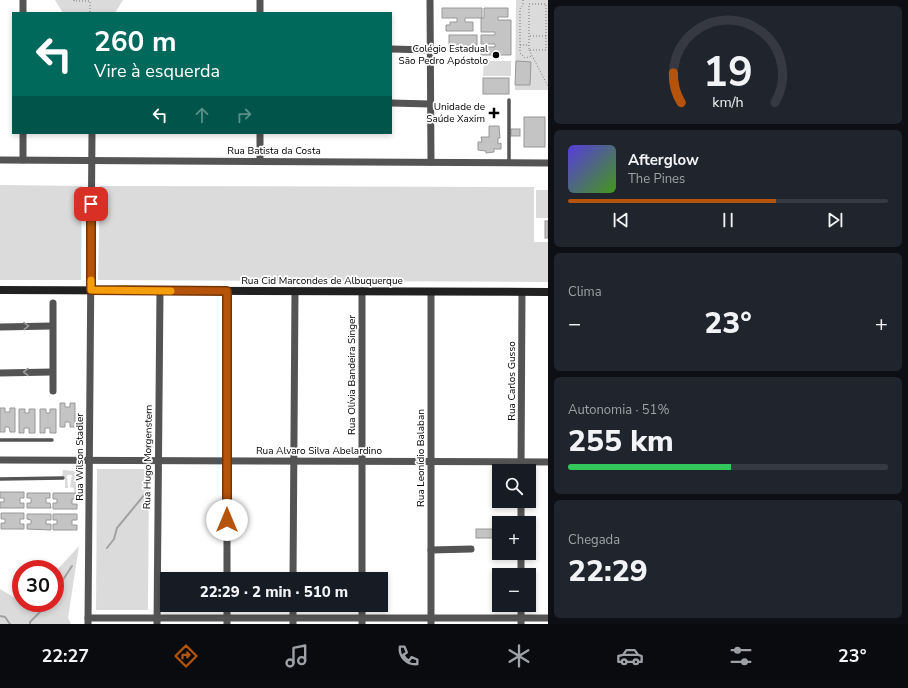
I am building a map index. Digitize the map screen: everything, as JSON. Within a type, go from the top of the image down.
[{"type":"street","points":[[23,0],[23,12]]},
{"type":"street","points":[[260,0],[260,12]]},
{"type":"street","points":[[430,0],[431,162]]},
{"type":"street","points":[[392,49],[430,50]]},
{"type":"street","points":[[392,103],[430,104]]},
{"type":"street","points":[[23,134],[23,160]]},
{"type":"street","name":"Rua Wilson Stadler","points":[[88,621],[92,134]]},
{"type":"street","points":[[260,134],[260,161]]},
{"type":"street","name":"Rua Batista da Costa","points":[[0,160],[548,163]]},
{"type":"street","name":"Rua Cid Marcondes de Albuquerque","points":[[0,290],[548,292]]},
{"type":"street","name":"Rua Hugo Morgenstern","points":[[157,621],[160,290]]},
{"type":"street","points":[[227,291],[227,572]]},
{"type":"street","points":[[293,572],[295,291]]},
{"type":"street","name":"Rua Olívia Bandeira Singer","points":[[362,291],[362,572]]},
{"type":"street","name":"Rua Leonídio Balaban","points":[[431,292],[431,621]]},
{"type":"street","name":"Rua Carlos Gusso","points":[[521,462],[522,292]]},
{"type":"street","points":[[52,302],[52,391]]},
{"type":"street","points":[[0,327],[52,326]]},
{"type":"street","points":[[0,373],[52,372]]},
{"type":"street","name":"Rua Alvaro Silva Abelardino","points":[[0,460],[548,462]]},
{"type":"street","points":[[431,550],[471,549]]},
{"type":"street","points":[[88,621],[521,621],[548,618]]},
{"type":"lane","points":[[509,100],[509,162]]},
{"type":"lane","points":[[0,440],[52,440]]},
{"type":"lane","points":[[0,479],[63,478]]},
{"type":"path","points":[[74,0],[90,1],[90,12]]},
{"type":"path","points":[[523,0],[523,5],[520,8],[520,53],[525,58],[532,56]]},
{"type":"path","points":[[529,50],[546,50],[546,4],[529,4],[529,50],[548,86]]},
{"type":"path","points":[[529,36],[546,36]]},
{"type":"path","points":[[520,45],[529,45]]},
{"type":"shaded area","points":[[55,0],[123,0],[116,12],[62,12]]},
{"type":"shaded area","points":[[516,0],[548,0],[548,90],[515,90]]},
{"type":"shaded area","points":[[484,61],[511,61],[511,76],[483,76]]},
{"type":"shaded area","points":[[0,185],[82,186],[81,280],[0,280]]},
{"type":"shaded area","points":[[100,186],[534,187],[534,242],[548,242],[548,282],[98,280]]},
{"type":"shaded area","points":[[536,190],[548,190],[548,218],[536,218]]},
{"type":"shaded area","points":[[97,469],[149,469],[148,610],[96,610]]},
{"type":"shaded area","points":[[63,470],[76,471],[76,494],[74,494],[74,488],[70,487],[72,475],[67,475],[68,488],[65,488],[65,477],[62,477]]},
{"type":"shaded area","points":[[79,546],[68,618],[71,624],[0,624],[0,589],[12,596],[12,612],[64,612],[64,562]]},
{"type":"building","points":[[442,8],[482,8],[482,18],[465,18],[465,22],[473,22],[473,31],[446,31],[446,25],[450,25],[450,22],[457,22],[457,18],[442,18]]},
{"type":"building","points":[[484,8],[508,8],[508,17],[498,17],[498,20],[511,20],[511,55],[481,55],[481,47],[495,47],[495,44],[481,44],[481,35],[495,35],[495,32],[481,32],[481,18],[484,18]]},
{"type":"building","points":[[449,35],[477,35],[477,48],[449,48]]},
{"type":"building","points":[[516,61],[531,62],[530,85],[515,85]]},
{"type":"building","points":[[483,78],[509,78],[509,94],[483,94]]},
{"type":"building","points":[[524,117],[545,117],[545,147],[524,147]]},
{"type":"building","points":[[489,126],[499,126],[500,138],[498,138],[498,144],[501,143],[501,149],[494,148],[494,152],[486,153],[486,151],[478,150],[478,142],[482,142],[481,137],[489,137]]},
{"type":"building","points":[[511,129],[520,129],[520,136],[511,136]]},
{"type":"building","points":[[545,221],[548,221],[548,238],[545,238]]},
{"type":"building","points":[[60,403],[65,403],[65,407],[70,407],[70,403],[75,403],[75,427],[70,427],[70,422],[65,422],[65,427],[60,427]]},
{"type":"building","points":[[0,408],[5,408],[5,412],[10,412],[10,408],[15,408],[15,432],[10,432],[9,427],[5,427],[5,432],[0,432]]},
{"type":"building","points":[[19,409],[25,409],[25,413],[29,413],[29,409],[35,409],[35,433],[29,433],[29,428],[24,428],[24,433],[19,433]]},
{"type":"building","points":[[40,409],[46,409],[46,413],[50,413],[50,409],[56,409],[56,433],[50,433],[50,428],[45,428],[45,433],[40,433]]},
{"type":"building","points":[[0,492],[24,492],[24,498],[20,498],[20,503],[24,503],[24,508],[0,508],[0,502],[4,502],[4,498],[0,498]]},
{"type":"building","points":[[27,493],[50,493],[50,498],[46,498],[46,503],[50,503],[51,508],[27,508],[27,503],[31,503],[31,498],[27,498]]},
{"type":"building","points":[[53,493],[77,493],[77,499],[72,499],[72,504],[77,504],[77,509],[53,509],[53,503],[57,503],[57,499],[53,499]]},
{"type":"building","points":[[1,513],[24,513],[24,519],[20,519],[20,524],[24,524],[24,529],[1,529],[1,523],[5,523],[5,519],[1,519]]},
{"type":"building","points":[[27,514],[51,514],[51,520],[46,520],[46,524],[51,524],[51,530],[27,529],[27,524],[31,524],[31,520],[27,519]]},
{"type":"building","points":[[53,514],[77,514],[77,520],[72,520],[72,525],[77,525],[77,530],[53,530],[53,524],[57,524],[57,520],[53,520]]},
{"type":"building","points":[[476,529],[492,529],[492,538],[476,538]]},
{"type":"waterway","points":[[107,548],[114,539],[117,528],[145,494]]},
{"type":"waterway","points":[[64,578],[72,566]]},
{"type":"waterway","points":[[30,624],[30,622],[40,612]]},
{"type":"waterway","points":[[0,616],[5,617],[10,624]]},
{"type":"slow traffic","points":[[91,280],[91,290],[171,291]]},
{"type":"place","name":"Colégio Estadual São Pedro Apóstolo","points":[[496,55]]},
{"type":"place","name":"Unidade de Saúde Xaxim","points":[[494,113]]},
{"type":"route","points":[[91,204],[91,290],[227,291],[227,520]]}]
